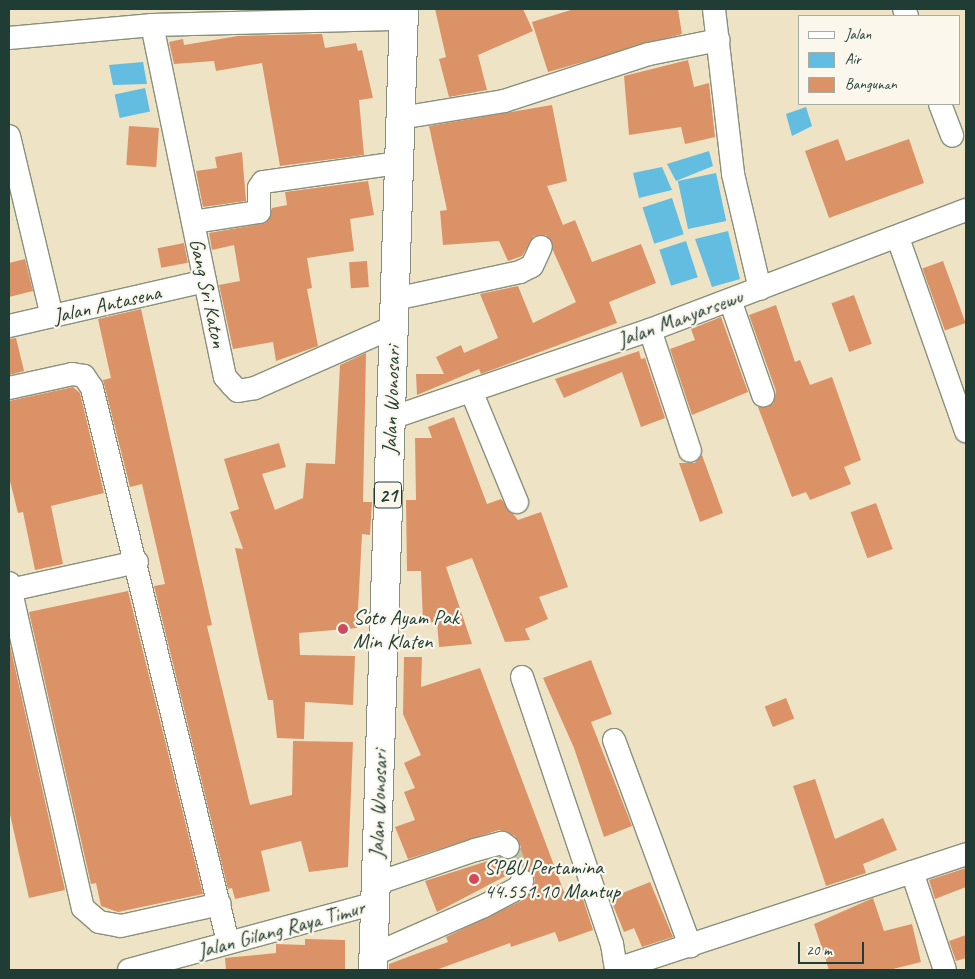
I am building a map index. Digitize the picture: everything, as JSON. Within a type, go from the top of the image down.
[{"type":"highway","name":"Jalan Wonosari","points":[[373,963],[403,14]]},
{"type":"street","points":[[714,9],[733,174],[760,289]]},
{"type":"street","points":[[9,38],[152,24],[403,14]]},
{"type":"street","name":"Gang Sri Katon","points":[[152,24],[225,377],[238,391],[255,388],[394,327]]},
{"type":"street","points":[[400,118],[504,101],[649,54],[719,40]]},
{"type":"street","points":[[940,105],[952,136]]},
{"type":"street","points":[[9,136],[52,316]]},
{"type":"street","points":[[193,222],[259,212],[259,188],[263,182],[399,163]]},
{"type":"street","name":"Jalan Manyarsewu","points":[[391,418],[650,330],[898,238],[966,210]]},
{"type":"street","points":[[898,238],[966,431]]},
{"type":"street","points":[[395,299],[520,272],[532,266],[541,247]]},
{"type":"street","name":"Jalan Antasena","points":[[9,326],[205,281]]},
{"type":"street","points":[[730,300],[764,395]]},
{"type":"street","points":[[650,330],[690,451]]},
{"type":"street","points":[[9,388],[72,374],[84,376],[92,388],[137,562],[228,942]]},
{"type":"street","points":[[472,392],[517,502]]},
{"type":"street","points":[[137,562],[10,587],[83,908],[99,922],[121,926],[220,904]]},
{"type":"street","points":[[522,677],[612,944],[616,969],[664,963],[690,946],[966,854]]},
{"type":"street","points":[[614,740],[690,946]]},
{"type":"street","name":"Jalan Gilang Raya Timur","points":[[129,970],[228,942],[375,893],[475,850],[502,843],[508,847]]},
{"type":"street","points":[[912,872],[945,970]]},
{"type":"street","points":[[373,963],[519,887],[522,881]]},
{"type":"water","points":[[143,62],[147,84],[113,85],[109,65]]},
{"type":"water","points":[[145,88],[150,111],[120,118],[115,94]]},
{"type":"water","points":[[806,107],[812,126],[792,136],[786,114]]},
{"type":"water","points":[[709,151],[713,166],[676,181],[667,164]]},
{"type":"water","points":[[662,167],[672,190],[639,198],[633,173]]},
{"type":"water","points":[[716,173],[726,221],[688,229],[678,181]]},
{"type":"water","points":[[672,198],[684,234],[654,244],[643,208]]},
{"type":"water","points":[[728,231],[740,279],[712,287],[695,239]]},
{"type":"water","points":[[686,241],[698,277],[671,286],[659,250]]},
{"type":"building","points":[[435,9],[523,9],[533,31],[478,55],[487,90],[449,97],[439,59],[446,57]]},
{"type":"building","points":[[574,9],[678,9],[682,34],[548,72],[532,22]]},
{"type":"building","points":[[322,34],[325,48],[356,43],[358,51],[362,50],[373,98],[359,100],[364,155],[280,166],[262,63],[216,71],[214,61],[174,64],[169,42],[183,39],[184,45],[238,36]]},
{"type":"building","points":[[688,60],[694,87],[709,83],[715,137],[685,144],[681,127],[629,135],[624,76]]},
{"type":"building","points":[[552,105],[567,181],[547,186],[563,225],[575,220],[592,262],[641,244],[656,283],[609,302],[617,323],[481,374],[479,369],[417,395],[416,374],[444,374],[436,357],[461,345],[464,353],[498,338],[480,294],[518,286],[533,323],[576,302],[546,235],[534,236],[522,256],[508,261],[499,241],[443,245],[440,211],[447,210],[429,126]]},
{"type":"building","points":[[129,126],[159,128],[156,167],[126,165]]},
{"type":"building","points":[[838,139],[846,161],[909,139],[924,183],[829,218],[805,151]]},
{"type":"building","points":[[242,152],[246,201],[203,207],[196,171],[217,168],[215,157]]},
{"type":"building","points":[[368,181],[374,215],[350,219],[354,251],[307,258],[312,288],[307,289],[318,346],[276,361],[273,342],[233,349],[219,285],[240,281],[234,245],[212,250],[209,233],[266,223],[272,208],[287,205],[285,192]]},
{"type":"building","points":[[184,243],[188,263],[161,268],[157,248]]},
{"type":"building","points":[[25,259],[33,291],[9,297],[9,263]]},
{"type":"building","points":[[367,261],[369,287],[351,288],[349,262]]},
{"type":"building","points":[[943,261],[966,323],[945,331],[922,269]]},
{"type":"building","points":[[854,295],[872,344],[849,352],[831,303]]},
{"type":"building","points":[[776,305],[795,362],[800,360],[810,385],[832,377],[861,460],[844,467],[851,484],[810,500],[806,492],[792,497],[758,407],[773,404],[776,391],[749,315]]},
{"type":"building","points":[[141,309],[212,625],[207,626],[250,805],[292,795],[293,741],[353,742],[348,867],[309,872],[301,841],[261,851],[270,891],[235,899],[232,888],[228,889],[154,586],[165,584],[142,484],[130,487],[103,380],[111,378],[98,319]]},
{"type":"building","points":[[721,317],[748,392],[692,415],[670,349],[695,340],[691,329]]},
{"type":"building","points":[[16,338],[24,371],[9,375],[9,339]]},
{"type":"building","points":[[639,351],[641,359],[645,358],[665,418],[641,427],[622,372],[564,398],[555,379]]},
{"type":"building","points":[[366,353],[363,502],[372,502],[370,535],[362,534],[357,628],[299,633],[300,655],[355,656],[353,705],[305,702],[304,739],[277,738],[273,700],[268,700],[235,548],[243,549],[230,512],[239,509],[224,459],[279,443],[286,467],[262,474],[275,510],[303,498],[306,463],[335,464],[340,365]]},
{"type":"building","points":[[73,387],[80,393],[104,493],[51,506],[63,564],[35,570],[23,512],[18,513],[9,477],[9,401]]},
{"type":"building","points":[[454,417],[487,504],[501,499],[518,520],[541,512],[568,587],[539,597],[548,619],[525,629],[530,640],[505,642],[472,558],[446,567],[472,644],[439,647],[437,622],[423,623],[421,571],[407,571],[406,500],[416,500],[415,438],[432,438],[428,427]]},
{"type":"building","points":[[702,455],[723,513],[700,522],[679,463],[695,463]]},
{"type":"building","points":[[876,503],[893,549],[867,558],[851,512]]},
{"type":"building","points":[[128,591],[203,894],[118,912],[101,906],[96,883],[91,884],[29,612]]},
{"type":"building","points":[[9,641],[65,890],[29,898],[9,810]]},
{"type":"building","points":[[404,657],[422,657],[421,687],[480,668],[564,892],[579,887],[593,930],[559,942],[555,932],[511,947],[510,943],[436,970],[389,970],[389,964],[448,942],[446,937],[525,899],[535,881],[533,873],[521,868],[437,912],[425,881],[500,857],[513,859],[521,847],[515,836],[499,830],[408,859],[395,827],[415,820],[404,792],[415,788],[404,763],[421,755],[403,714]]},
{"type":"building","points":[[591,660],[612,714],[591,722],[632,826],[604,837],[574,748],[543,678]]},
{"type":"building","points":[[786,698],[794,718],[773,727],[765,707]]},
{"type":"building","points":[[815,779],[835,839],[883,818],[897,850],[863,864],[866,873],[826,886],[793,786]]},
{"type":"building","points":[[966,868],[966,887],[935,899],[929,880]]},
{"type":"building","points":[[650,882],[673,937],[642,947],[634,928],[624,932],[610,898]]},
{"type":"building","points":[[873,898],[884,931],[912,924],[921,962],[889,970],[829,970],[814,924]]},
{"type":"building","points":[[966,935],[966,958],[956,961],[949,941]]},
{"type":"building","points":[[305,939],[345,940],[345,970],[226,970],[225,958],[276,953],[276,944],[305,945]]},
{"type":"tunnel","points":[[508,847],[522,881]]},
{"type":"place","name":"Soto Ayam Pak Min Klaten","points":[[343,629]]},
{"type":"place","name":"SPBU Pertamina 44.551.10 Mantup","points":[[474,879]]}]
